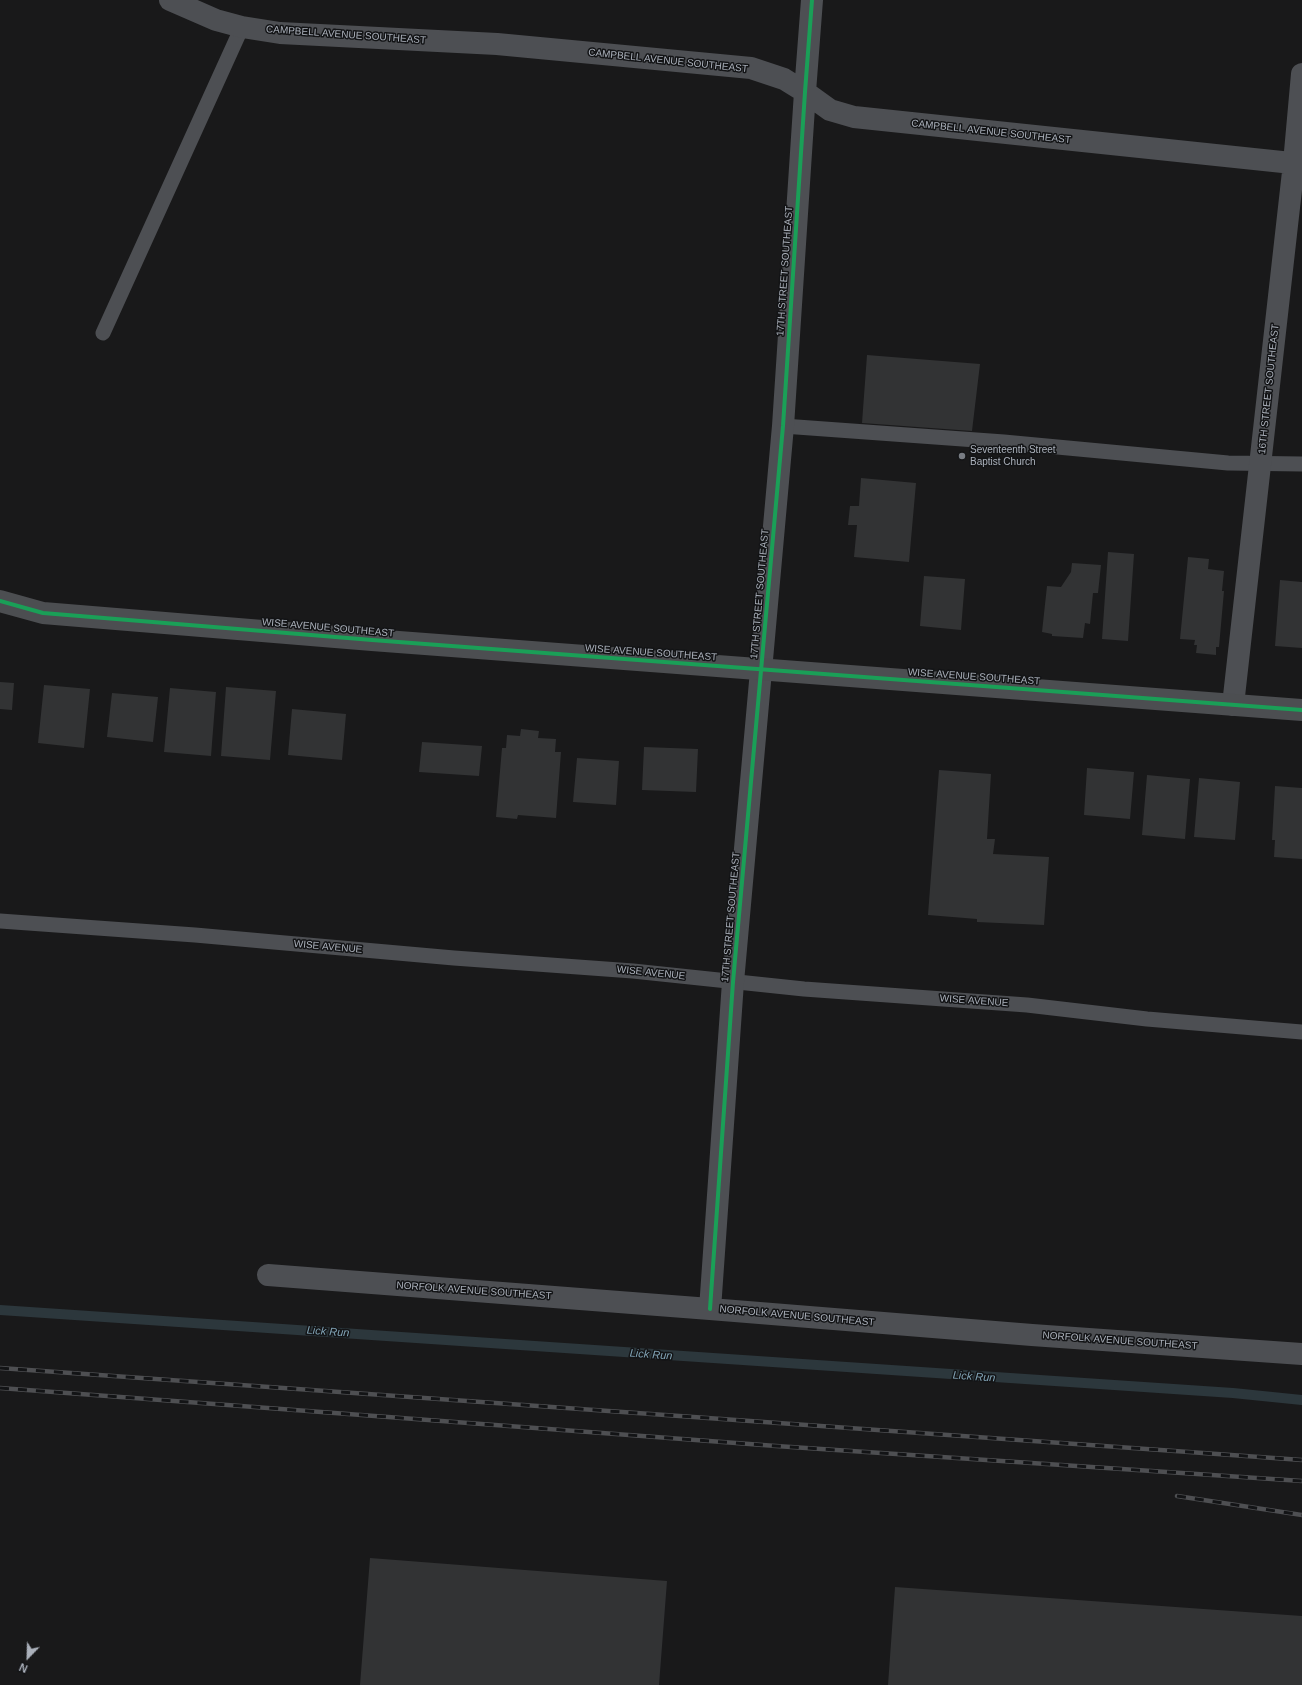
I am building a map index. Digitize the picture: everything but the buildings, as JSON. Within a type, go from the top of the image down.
[{"type":"street","name":"CAMPBELL AVENUE SOUTHEAST","points":[[170,0],[216,20],[242,27],[280,33],[497,44],[751,68],[784,79],[830,110],[854,118],[1298,163]]},
{"type":"street","name":"17TH STREET SOUTHEAST","points":[[710,1309],[733,982],[783,426],[812,0]]},
{"type":"street","name":"16TH STREET SOUTHEAST","points":[[1233,705],[1260,463],[1298,163],[1302,74]]},
{"type":"street","name":"WISE AVENUE SOUTHEAST","points":[[0,601],[42,613],[761,670],[1302,710]]},
{"type":"street","name":"NORFOLK AVENUE SOUTHEAST","points":[[268,1275],[1032,1335],[1302,1354]]},
{"type":"lane","points":[[103,332],[242,27]]},
{"type":"lane","points":[[783,426],[1004,442],[1228,463],[1302,464]]},
{"type":"lane","name":"WISE AVENUE","points":[[0,921],[195,935],[454,958],[633,971],[804,989],[1027,1005],[1146,1019],[1302,1032]]},
{"type":"waterway","name":"Lick Run","points":[[0,1310],[1233,1393],[1302,1400]]},
{"type":"railway","points":[[0,1368],[1302,1460]]},
{"type":"railway","points":[[0,1388],[776,1446],[1302,1481]]},
{"type":"railway","points":[[1177,1496],[1302,1515]]},
{"type":"cycle path","points":[[710,1309],[733,982],[783,426],[812,0]]},
{"type":"cycle path","points":[[0,601],[43,613],[372,640],[1302,710]]},
{"type":"place","name":"Seventeenth Street Baptist Church","points":[[962,456]]}]
